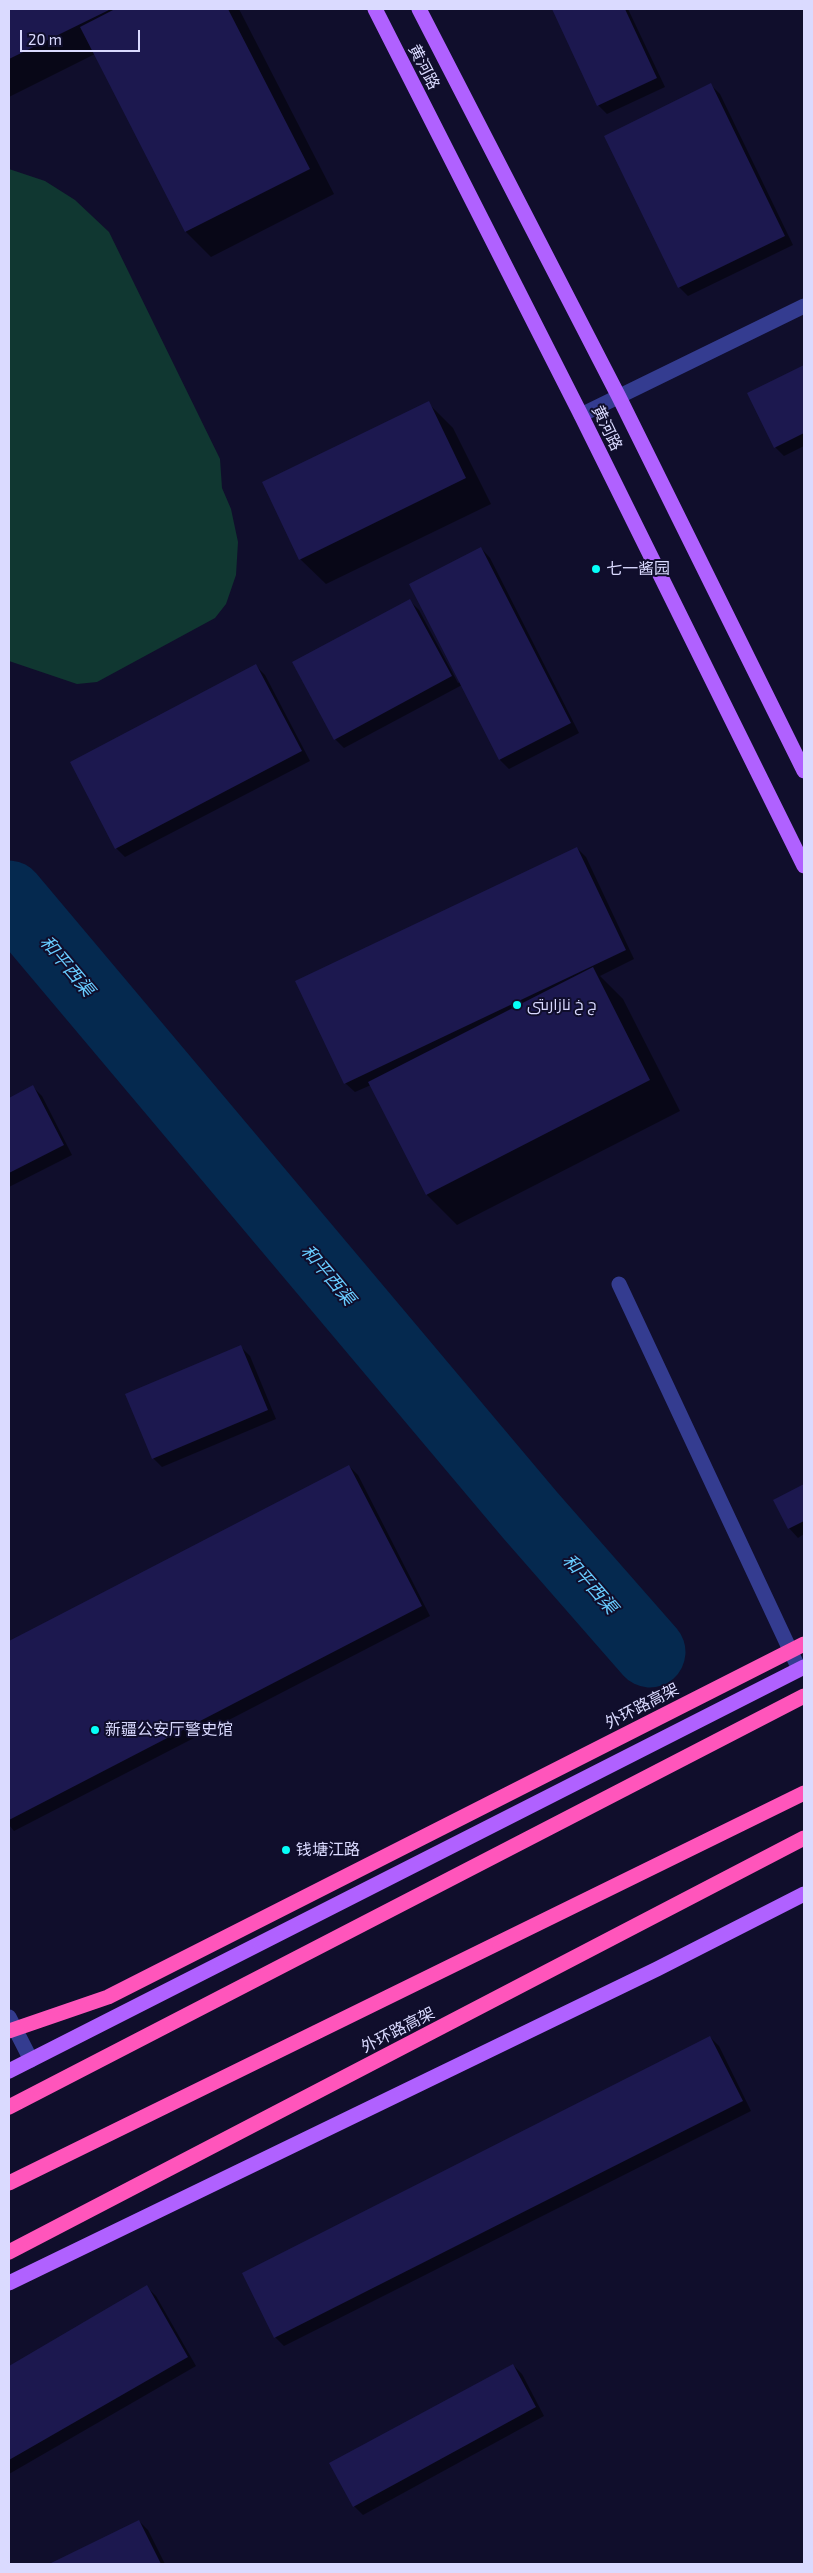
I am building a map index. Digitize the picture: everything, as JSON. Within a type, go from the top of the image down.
[{"type":"highway","name":"外环路高架","points":[[9,2031],[108,1997],[804,1644]]},
{"type":"highway","points":[[9,2106],[804,1696]]},
{"type":"highway","points":[[9,2183],[804,1793]]},
{"type":"highway","name":"外环路高架","points":[[9,2252],[804,1838]]},
{"type":"main road","name":"黄河路","points":[[375,9],[581,415],[804,866]]},
{"type":"main road","name":"黄河路","points":[[419,9],[619,397],[804,771]]},
{"type":"main road","points":[[9,2071],[802,1668]]},
{"type":"main road","points":[[9,2283],[658,1969],[804,1894]]},
{"type":"street","points":[[581,415],[804,306]]},
{"type":"street","points":[[619,1284],[802,1668]]},
{"type":"street","points":[[9,2017],[31,2060]]},
{"type":"green space","points":[[9,169],[45,181],[75,200],[109,232],[220,459],[222,488],[231,509],[238,542],[236,575],[226,604],[215,618],[97,682],[77,684],[9,661]]},
{"type":"building","points":[[9,9],[111,9],[9,59]]},
{"type":"building","points":[[115,9],[228,9],[310,169],[185,232],[80,27]]},
{"type":"building","points":[[552,9],[625,9],[657,78],[597,106]]},
{"type":"building","points":[[711,83],[785,236],[678,288],[604,136]]},
{"type":"building","points":[[804,365],[804,433],[774,448],[747,393]]},
{"type":"building","points":[[429,401],[466,478],[299,560],[262,482]]},
{"type":"building","points":[[481,547],[571,723],[499,760],[409,584]]},
{"type":"building","points":[[410,599],[452,676],[334,740],[292,662]]},
{"type":"building","points":[[256,664],[302,751],[115,849],[70,762]]},
{"type":"building","points":[[577,847],[626,950],[344,1084],[295,981]]},
{"type":"building","points":[[593,967],[650,1080],[426,1195],[368,1082]]},
{"type":"building","points":[[33,1085],[64,1145],[9,1173],[9,1098]]},
{"type":"building","points":[[241,1345],[268,1410],[152,1459],[125,1394]]},
{"type":"building","name":"新疆公安厅警史馆","points":[[349,1465],[422,1606],[9,1820],[9,1641]]},
{"type":"building","points":[[804,1484],[804,1521],[788,1529],[773,1500]]},
{"type":"building","points":[[710,2036],[743,2101],[274,2338],[242,2273]]},
{"type":"building","points":[[147,2285],[188,2357],[9,2460],[9,2366]]},
{"type":"building","points":[[513,2364],[536,2407],[353,2507],[329,2463]]},
{"type":"building","points":[[139,2520],[161,2564],[49,2564]]},
{"type":"waterway","name":"和平西渠","points":[[9,896],[530,1515],[650,1652]]},
{"type":"place","name":"七一酱园","points":[[596,569]]},
{"type":"place","name":"ج خ نازارىتى","points":[[517,1005]]},
{"type":"place","name":"新疆公安厅警史馆","points":[[95,1730]]},
{"type":"place","name":"钱塘江路","points":[[286,1850]]}]
